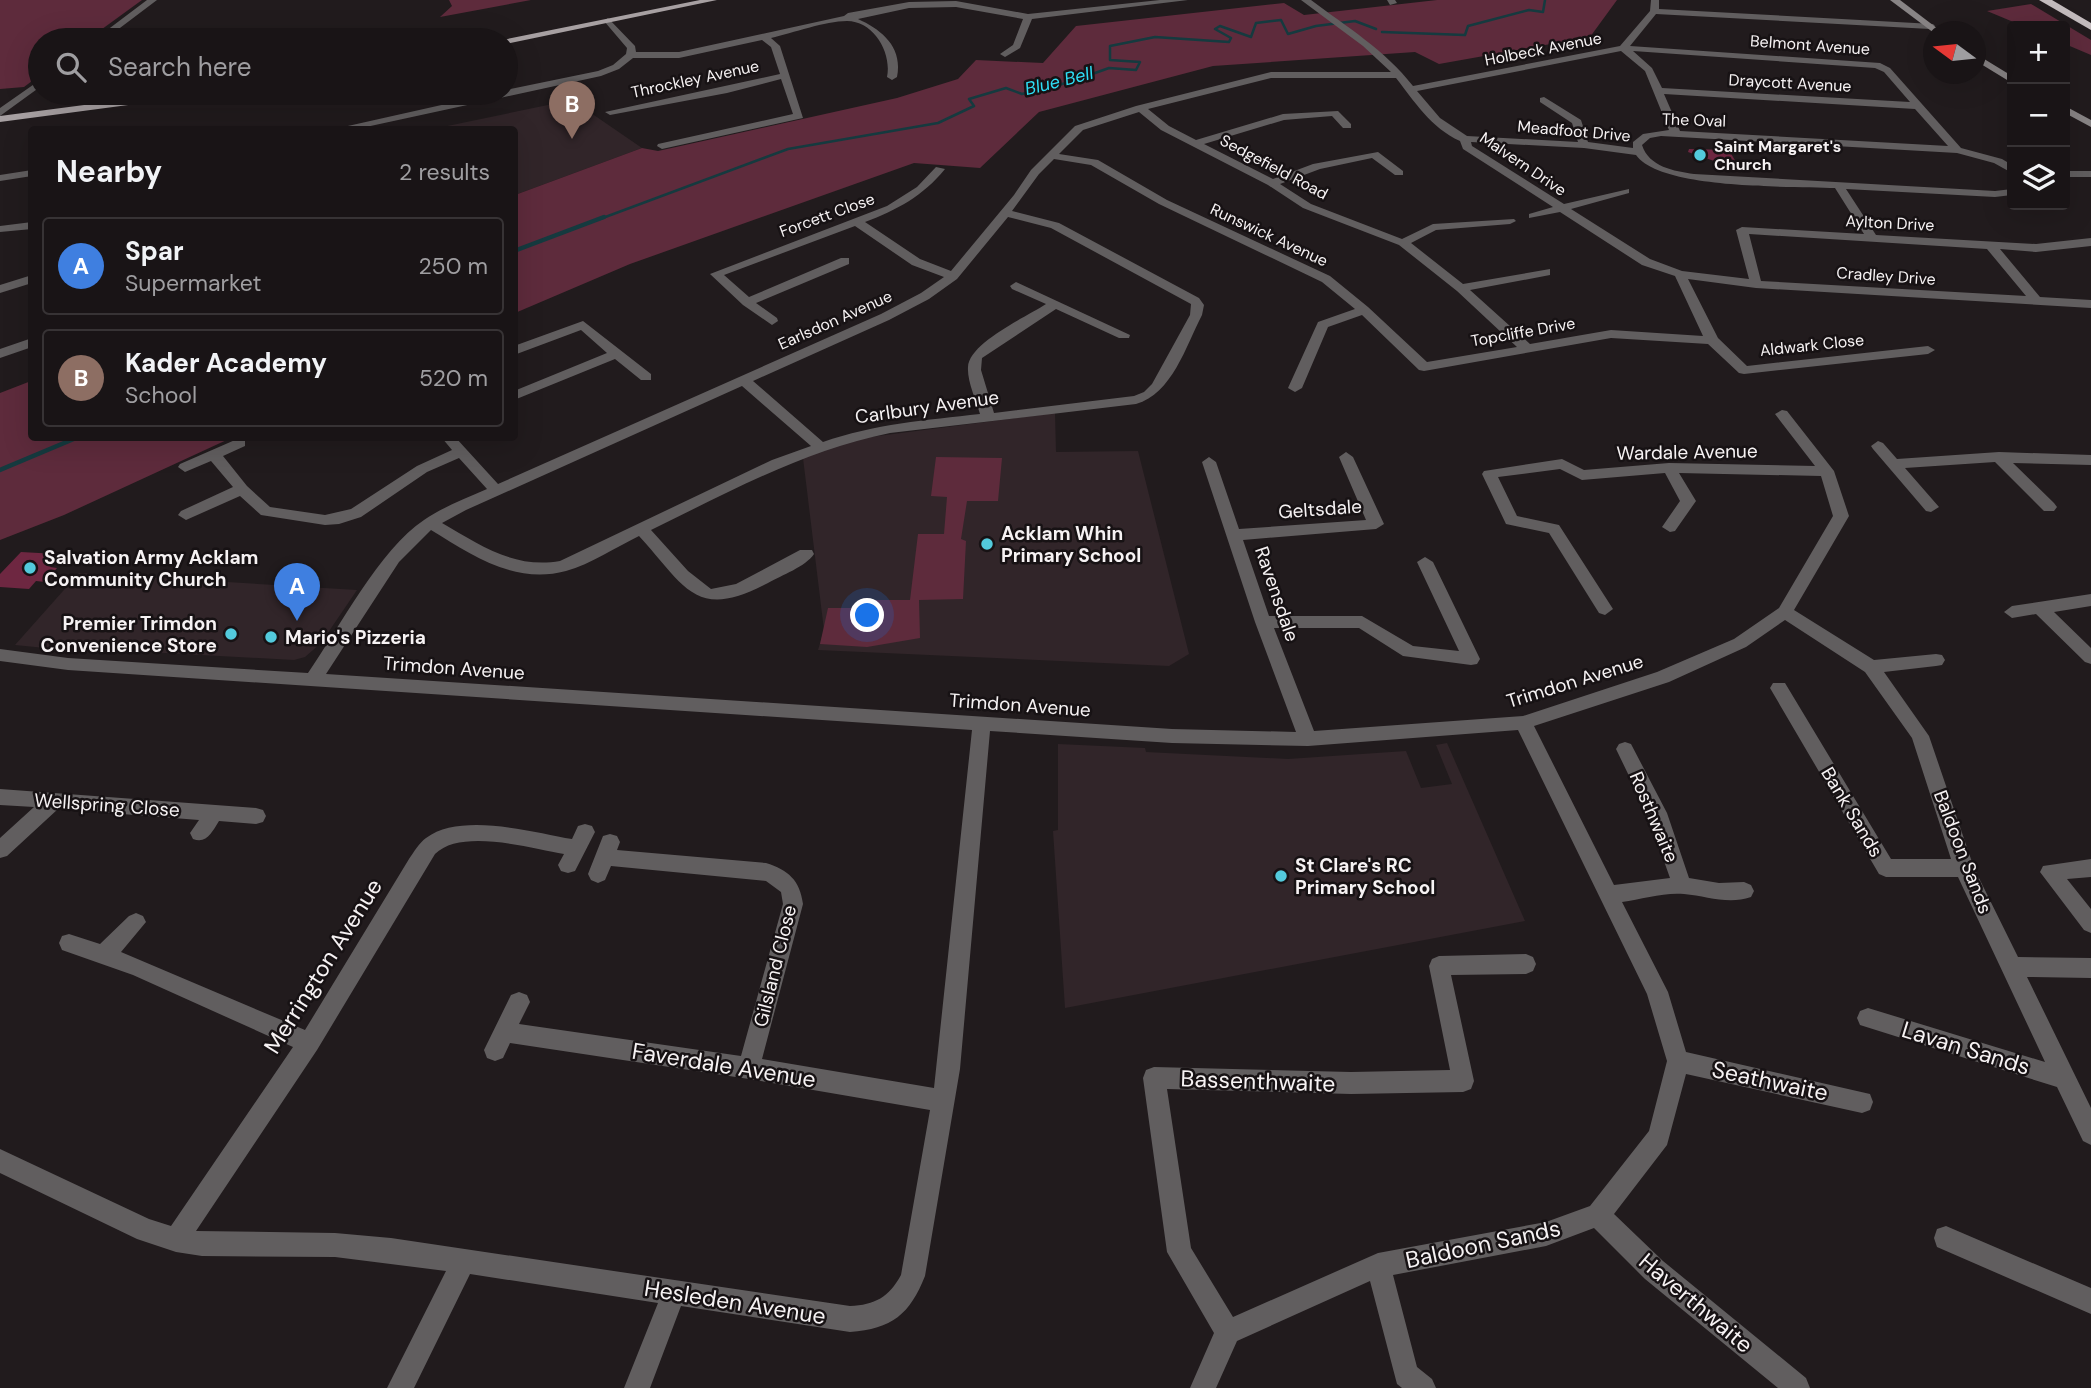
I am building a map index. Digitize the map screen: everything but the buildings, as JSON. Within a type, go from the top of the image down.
[{"type":"highway","points":[[2044,0],[2091,27]]},
{"type":"highway","points":[[2068,0],[2091,13]]},
{"type":"main road","points":[[518,39],[713,0]]},
{"type":"main road","points":[[1894,0],[1923,21]]},
{"type":"main road","points":[[1986,63],[2007,75]]},
{"type":"main road","points":[[0,119],[106,105]]},
{"type":"main road","points":[[2070,112],[2091,124]]},
{"type":"street","points":[[114,28],[153,0]]},
{"type":"street","points":[[518,91],[601,73],[616,67],[631,55],[679,55],[848,16],[888,4],[959,2],[1028,17],[1184,0]]},
{"type":"street","name":"Malvern Drive","points":[[1305,0],[1358,38],[1399,75],[1409,90],[1451,134],[1465,139],[1467,147],[1646,262],[1680,274]]},
{"type":"street","points":[[1654,6],[1923,28]]},
{"type":"street","name":"Holbeck Avenue","points":[[1409,90],[1623,48],[1654,6]]},
{"type":"street","points":[[848,16],[876,30],[892,56],[895,68],[892,77]]},
{"type":"street","points":[[1005,54],[1017,46],[1028,17]]},
{"type":"street","points":[[608,21],[632,48],[631,55]]},
{"type":"street","points":[[662,146],[799,116],[775,46],[763,36]]},
{"type":"street","points":[[1623,48],[1649,69],[1675,134]]},
{"type":"street","name":"Belmont Avenue","points":[[1623,48],[1877,65],[1887,70],[1957,150]]},
{"type":"street","name":"Throckley Avenue","points":[[610,112],[727,90],[786,75]]},
{"type":"street","name":"Earlsdon Avenue","points":[[313,680],[393,558],[410,539],[430,523],[908,306],[953,276],[1035,172],[1079,128],[1140,108],[1271,75],[1399,75]]},
{"type":"street","name":"Draycott Avenue","points":[[1659,91],[1920,106]]},
{"type":"street","points":[[0,113],[28,92]]},
{"type":"street","points":[[1544,100],[1577,122],[1584,145]]},
{"type":"street","points":[[354,126],[452,105]]},
{"type":"street","name":"Sedgefield Road","points":[[1140,108],[1165,128],[1272,183],[1307,206],[1403,243],[1461,288],[1527,349]]},
{"type":"street","points":[[1196,143],[1283,117],[1334,113],[1347,126]]},
{"type":"street","name":"The Oval","points":[[1638,152],[1637,144],[1647,136],[1675,134],[1957,150],[1998,161],[2007,167]]},
{"type":"street","name":"Meadfoot Drive","points":[[1465,139],[1584,145],[1638,152]]},
{"type":"street","points":[[1638,152],[1654,166],[1684,175],[1994,194],[2007,193]]},
{"type":"street","points":[[1272,183],[1317,166],[1374,154],[1399,173]]},
{"type":"street","name":"Runswick Avenue","points":[[1053,156],[1094,162],[1163,202],[1326,279],[1364,310]]},
{"type":"street","name":"Forcett Close","points":[[747,302],[716,274],[857,222],[914,195],[940,169]]},
{"type":"street","points":[[0,178],[28,174]]},
{"type":"street","points":[[2070,174],[2091,174]]},
{"type":"street","points":[[1838,185],[1872,237]]},
{"type":"street","points":[[1533,216],[1625,191]]},
{"type":"street","name":"Carlbury Avenue","points":[[430,523],[503,564],[525,571],[537,571],[564,566],[777,463],[820,446],[890,429],[1144,398],[1158,386],[1198,310],[1198,305],[1190,298],[1055,225],[1005,213]]},
{"type":"street","points":[[1403,243],[1433,227],[1510,221]]},
{"type":"street","points":[[857,222],[916,262],[953,276]]},
{"type":"street","points":[[0,229],[28,226]]},
{"type":"street","name":"Aylton Drive","points":[[1756,284],[1742,230],[2036,248],[2091,242]]},
{"type":"street","points":[[1990,245],[2037,302]]},
{"type":"street","points":[[747,302],[845,261]]},
{"type":"street","points":[[1461,288],[1546,272]]},
{"type":"street","points":[[1680,274],[1712,340]]},
{"type":"street","name":"Cradley Drive","points":[[1680,274],[1756,284],[2091,304]]},
{"type":"street","points":[[0,289],[28,279]]},
{"type":"street","points":[[1016,286],[1113,333]]},
{"type":"street","points":[[747,302],[772,321]]},
{"type":"street","points":[[988,417],[974,370],[976,357],[985,348],[1055,304]]},
{"type":"street","points":[[1295,388],[1323,326],[1364,310]]},
{"type":"street","name":"Topcliffe Drive","points":[[1364,310],[1424,367],[1611,334],[1712,340]]},
{"type":"street","points":[[518,349],[583,325],[646,377]]},
{"type":"street","name":"Aldwark Close","points":[[1712,340],[1744,370],[1928,351]]},
{"type":"street","points":[[0,354],[28,344]]},
{"type":"street","points":[[518,394],[616,354]]},
{"type":"street","points":[[744,380],[820,446]]},
{"type":"street","name":"Trimdon Avenue","points":[[0,655],[68,664],[1172,736],[1308,739],[1523,723],[1663,677],[1740,643],[1785,612],[1841,516],[1826,471],[1782,414]]},
{"type":"street","points":[[452,441],[496,491]]},
{"type":"street","points":[[185,467],[240,443]]},
{"type":"street","points":[[1878,446],[1931,507]]},
{"type":"street","points":[[214,455],[261,507],[276,514],[325,520],[339,519],[356,513],[431,464],[461,452]]},
{"type":"street","name":"Geltsdale","points":[[1235,535],[1376,524],[1346,457]]},
{"type":"street","points":[[1893,464],[1999,457],[2091,460]]},
{"type":"street","points":[[1999,457],[2049,507]]},
{"type":"street","name":"Ravensdale","points":[[1209,462],[1263,622],[1308,739]]},
{"type":"street","name":"Wardale Avenue","points":[[1605,609],[1554,528],[1511,520],[1489,474],[1562,464],[1582,475],[1669,468],[1826,471]]},
{"type":"street","points":[[1669,468],[1688,500],[1670,527]]},
{"type":"street","points":[[186,515],[242,489]]},
{"type":"street","points":[[641,529],[698,589],[711,596],[727,595],[806,556]]},
{"type":"street","points":[[1263,622],[1362,622],[1409,652],[1471,659],[1425,562]]},
{"type":"street","points":[[2012,612],[2091,600]]},
{"type":"street","points":[[2041,609],[2091,658]]},
{"type":"street","name":"Baldoon Sands","points":[[1785,612],[1871,667],[1920,736],[1964,867],[2091,1133]]},
{"type":"street","points":[[1871,667],[1936,660]]},
{"type":"street","name":"Bank Sands","points":[[1779,688],[1886,868],[1964,867]]},
{"type":"street","name":"Hesleden Avenue","points":[[0,1161],[146,1230],[176,1240],[202,1244],[335,1245],[464,1260],[850,1319],[865,1319],[889,1311],[908,1290],[913,1276],[944,1101],[982,723]]},
{"type":"street","points":[[1523,723],[1657,992],[1678,1061],[1659,1137],[1598,1215]]},
{"type":"street","name":"Rosthwaite","points":[[1625,749],[1657,813],[1682,885]]},
{"type":"street","name":"Wellspring Close","points":[[0,797],[256,816]]},
{"type":"street","points":[[0,850],[54,801]]},
{"type":"street","name":"Wellspring Close","points":[[200,833],[214,813]]},
{"type":"street","name":"Merrington Avenue","points":[[176,1240],[309,1042],[416,865],[431,845],[453,835],[472,832],[577,848]]},
{"type":"street","name":"Gilsland Close","points":[[604,857],[766,872],[777,875],[789,887],[793,904],[749,1068]]},
{"type":"street","points":[[2091,868],[2050,872],[2091,924]]},
{"type":"street","name":"Rosthwaite","points":[[1607,895],[1682,885],[1719,891],[1744,891]]},
{"type":"street","points":[[104,955],[136,922]]},
{"type":"street","points":[[69,943],[138,967],[309,1042]]},
{"type":"street","name":"Bassenthwaite","points":[[1228,1332],[1179,1252],[1154,1078],[1351,1083],[1463,1081],[1439,966],[1526,964]]},
{"type":"street","points":[[2011,967],[2091,968]]},
{"type":"street","name":"Faverdale Avenue","points":[[519,1002],[500,1041],[749,1068],[944,1101]]},
{"type":"street","name":"Lavan Sands","points":[[1868,1018],[2063,1078]]},
{"type":"street","name":"Seathwaite","points":[[1678,1061],[1862,1102]]},
{"type":"street","name":"Baldoon Sands","points":[[1228,1332],[1378,1265],[1546,1234],[1598,1215]]},
{"type":"street","name":"Haverthwaite","points":[[1598,1215],[1654,1270],[1797,1387]]},
{"type":"street","points":[[1946,1238],[2091,1301]]},
{"type":"street","points":[[400,1388],[464,1260]]},
{"type":"street","points":[[1378,1265],[1406,1375],[1423,1388]]},
{"type":"street","points":[[637,1388],[674,1293]]},
{"type":"street","points":[[1203,1388],[1228,1332]]},
{"type":"shaded area","points":[[0,0],[142,0],[104,28],[28,28],[28,84],[24,87],[0,89]]},
{"type":"shaded area","points":[[449,0],[531,0],[440,17],[452,6]]},
{"type":"shaded area","points":[[1437,0],[1617,0],[1590,37],[1439,64],[1415,52],[1213,66],[1039,112],[980,168],[914,163],[630,264],[518,312],[518,194],[642,148],[658,151],[897,98],[958,79],[976,60],[1043,63],[1076,26],[1284,3],[1304,15]]},
{"type":"shaded area","points":[[2031,4],[2059,21],[2011,21],[1987,11]]},
{"type":"shaded area","points":[[2070,27],[2091,40],[2091,55],[2070,46]]},
{"type":"shaded area","points":[[572,100],[642,148],[518,194],[518,126],[447,126]]},
{"type":"shaded area","points":[[28,382],[28,441],[224,441],[64,515],[0,540],[0,393]]},
{"type":"shaded area","name":"Acklam Whin Primary School","points":[[1055,413],[1056,452],[1138,451],[1189,654],[1169,666],[818,650],[824,630],[803,458],[855,439]]},
{"type":"shaded area","points":[[936,457],[1002,458],[998,501],[967,501],[961,539],[966,541],[963,599],[919,600],[920,638],[867,647],[820,644],[828,608],[873,608],[874,600],[910,600],[918,534],[944,534],[947,497],[931,496]]},
{"type":"shaded area","points":[[79,573],[357,590],[321,643],[305,657],[294,660],[110,650],[106,654],[15,645]]},
{"type":"shaded area","name":"St Clare's RC Primary School","points":[[1447,743],[1525,921],[1065,1008],[1053,831],[1058,830],[1058,744],[1145,748],[1146,752],[1288,759],[1406,751],[1421,788],[1452,784],[1436,745]]},
{"type":"waterway","name":"Blue Bell","points":[[1382,32],[1465,35],[1468,26],[1529,10],[1543,12],[1545,0]]},
{"type":"waterway","name":"Blue Bell","points":[[600,219],[788,149],[938,123],[974,106],[969,99],[1006,88],[1022,94],[1070,82],[1109,68],[1136,70],[1140,62],[1110,60],[1110,46],[1155,37],[1229,42],[1231,38],[1215,29],[1220,26],[1251,37],[1256,23],[1281,20],[1288,34],[1316,26],[1355,21],[1376,29]]},
{"type":"waterway","name":"Blue Bell","points":[[518,249],[604,217]]},
{"type":"waterway","name":"Blue Bell","points":[[0,470],[69,441]]},
{"type":"place","name":"Kader Academy","points":[[572,139]]},
{"type":"place","name":"Saint Margaret's Church","points":[[1700,155]]},
{"type":"place","name":"Acklam Whin Primary School","points":[[987,544]]},
{"type":"place","name":"Salvation Army Acklam Community Church","points":[[30,568]]},
{"type":"place","name":"Spar","points":[[297,621]]},
{"type":"place","name":"Premier Trimdon Convenience Store","points":[[231,634]]},
{"type":"place","name":"Mario's Pizzeria","points":[[271,637]]},
{"type":"place","name":"St Clare's RC Primary School","points":[[1281,876]]}]
